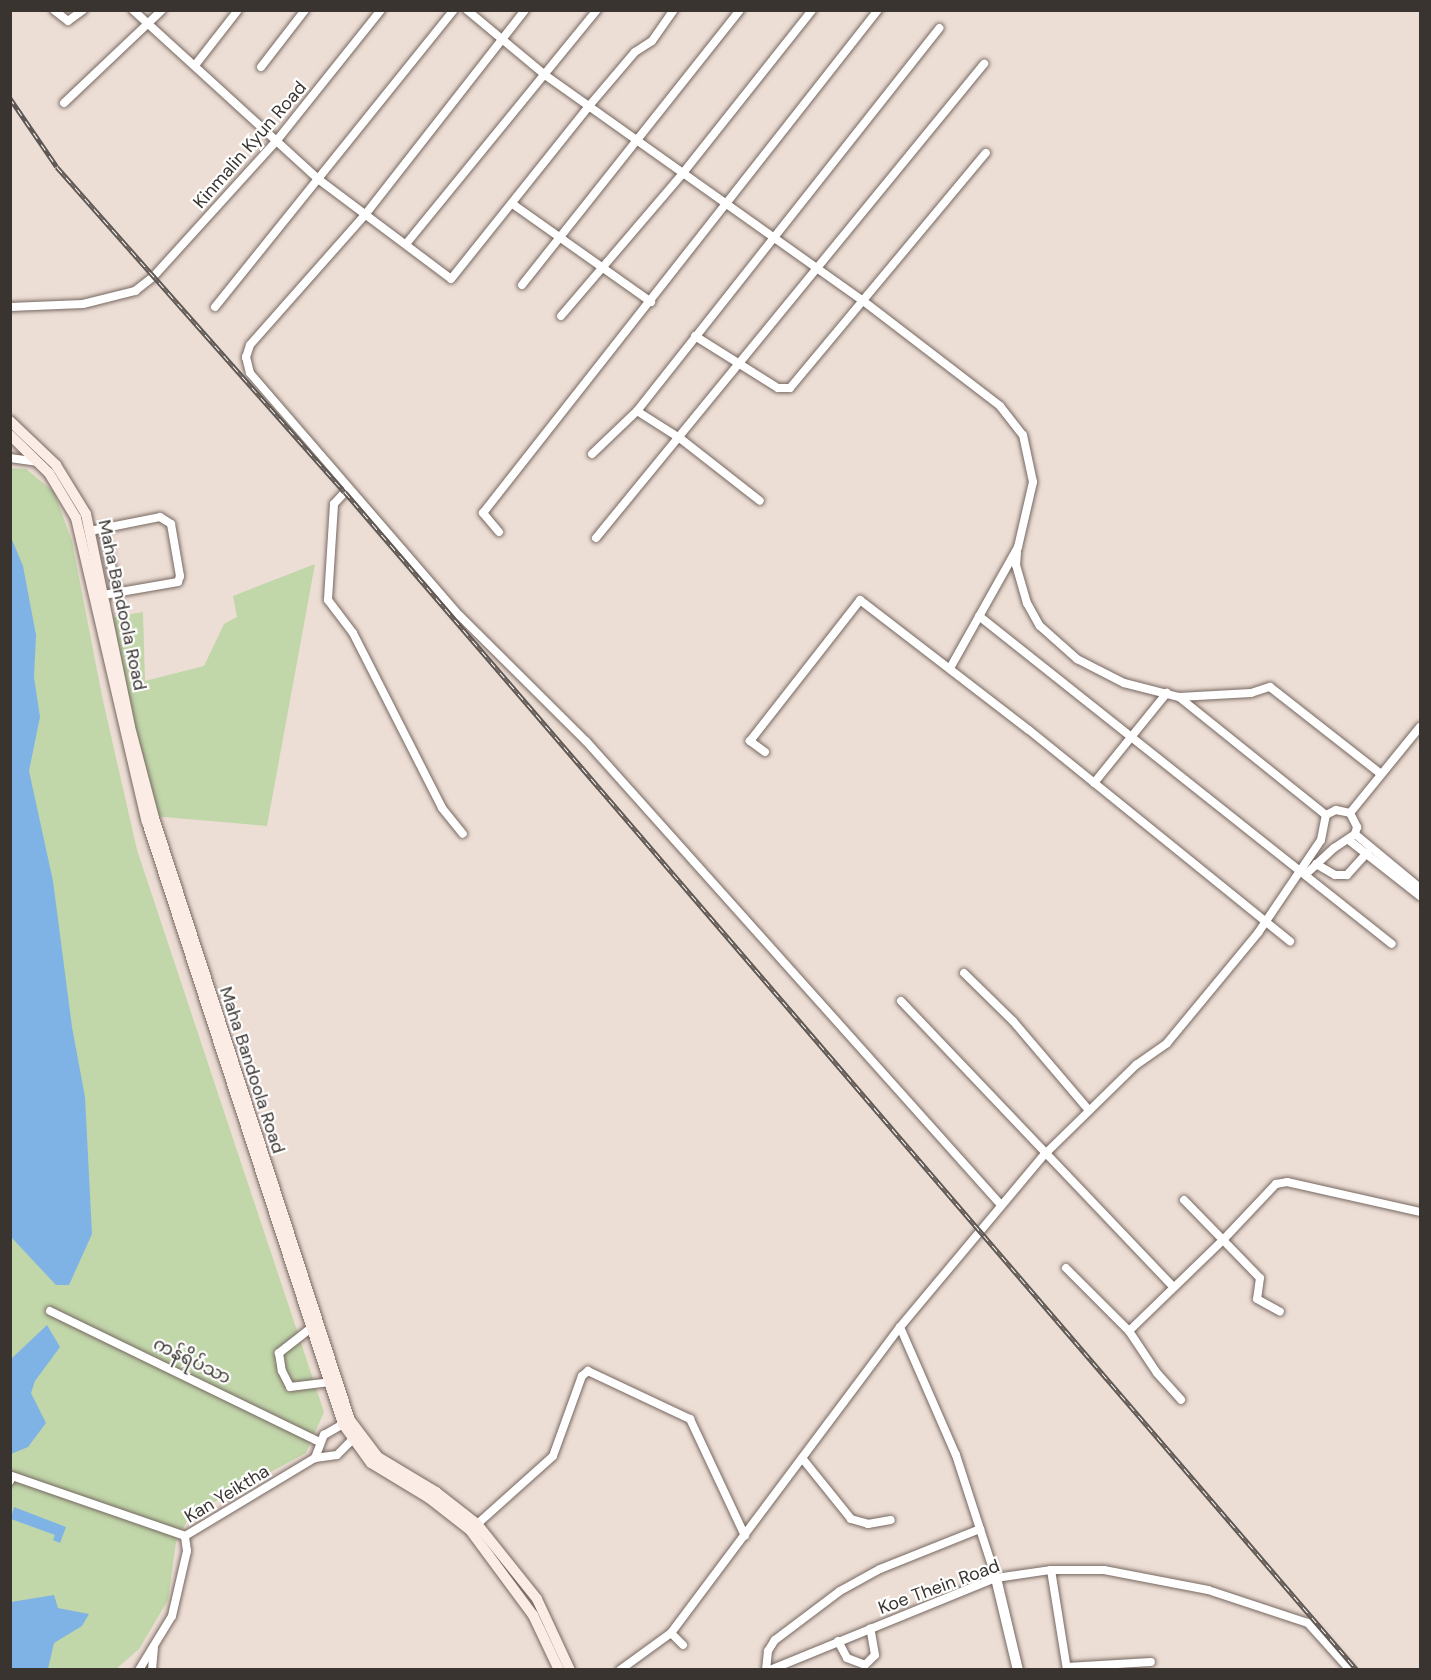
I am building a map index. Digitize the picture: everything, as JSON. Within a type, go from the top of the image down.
[{"type":"main road","name":"Maha Bandoola Road","points":[[10,421],[56,465],[82,504],[154,818],[347,1422]]},
{"type":"main road","name":"Maha Bandoola Road","points":[[10,435],[40,462],[66,495],[76,518],[138,792],[328,1382],[355,1438],[371,1463],[474,1527],[537,1599],[570,1670]]},
{"type":"main road","name":"Maha Bandoola Road","points":[[474,1527],[533,1616],[559,1670]]},
{"type":"street","points":[[54,10],[68,21],[83,10]]},
{"type":"street","points":[[133,10],[148,28],[196,64],[318,179],[364,216],[406,244],[451,279],[514,206],[589,106],[634,52],[652,41],[674,10]]},
{"type":"street","points":[[64,103],[148,28],[162,10]]},
{"type":"street","points":[[196,64],[238,10]]},
{"type":"street","points":[[261,67],[305,10]]},
{"type":"street","name":"Kinmalin Kyun Road","points":[[10,308],[83,304],[135,291],[153,277],[278,139],[381,10]]},
{"type":"street","points":[[215,308],[454,10]]},
{"type":"street","points":[[466,10],[545,75],[862,300],[1000,406],[1023,435],[1033,482],[1016,565],[1022,593],[1040,626],[1059,646],[1098,672],[1124,683],[1179,697],[1326,815]]},
{"type":"street","points":[[525,10],[364,216],[250,345],[246,357],[250,373],[453,608],[586,741],[1001,1205]]},
{"type":"street","points":[[406,244],[597,10]]},
{"type":"street","points":[[522,285],[556,238],[639,142],[740,10]]},
{"type":"street","points":[[561,316],[683,173],[812,10]]},
{"type":"street","points":[[499,532],[483,513],[651,302],[878,10]]},
{"type":"street","points":[[592,454],[637,411],[772,236],[939,28]]},
{"type":"street","points":[[596,538],[681,439],[816,267],[984,64]]},
{"type":"street","points":[[694,336],[778,388],[790,388],[986,153]]},
{"type":"street","points":[[514,206],[556,238],[603,267],[651,302]]},
{"type":"street","points":[[637,411],[681,439],[760,501]]},
{"type":"street","points":[[10,458],[56,465]]},
{"type":"street","points":[[345,492],[334,504],[328,600],[353,633],[442,808],[463,834]]},
{"type":"street","points":[[90,531],[160,517],[171,524],[180,576],[178,582],[103,595]]},
{"type":"street","points":[[103,528],[117,593]]},
{"type":"street","points":[[950,669],[1018,547]]},
{"type":"street","points":[[765,752],[750,741],[860,600],[1094,783],[1290,941]]},
{"type":"street","points":[[979,616],[1392,944]]},
{"type":"street","points":[[1179,697],[1251,693],[1270,687],[1382,774]]},
{"type":"street","points":[[1094,783],[1167,693]]},
{"type":"street","points":[[1350,813],[1420,727]]},
{"type":"street","points":[[620,1670],[671,1633],[900,1327],[1044,1155],[1088,1109],[1167,1043],[1303,873],[1320,840],[1326,815],[1336,810],[1350,813],[1358,827],[1353,837],[1334,848],[1303,873]]},
{"type":"street","points":[[1353,837],[1367,853],[1420,896]]},
{"type":"street","points":[[1353,837],[1420,888]]},
{"type":"street","points":[[1316,864],[1335,875],[1347,875],[1367,853]]},
{"type":"street","points":[[964,973],[1013,1021],[1088,1109]]},
{"type":"street","points":[[901,1001],[1044,1155],[1101,1207],[1173,1287]]},
{"type":"street","points":[[1129,1331],[1223,1240],[1276,1184],[1287,1182],[1420,1212]]},
{"type":"street","points":[[1184,1200],[1260,1278],[1257,1299],[1281,1312]]},
{"type":"street","points":[[1066,1268],[1129,1331],[1157,1373],[1181,1400]]},
{"type":"street","name":"ကန်ရိပ်သာ","points":[[50,1311],[320,1442]]},
{"type":"street","points":[[900,1327],[956,1455],[996,1578],[1018,1670]]},
{"type":"street","points":[[311,1328],[279,1353],[282,1371],[290,1387],[328,1382]]},
{"type":"street","points":[[474,1527],[553,1456],[582,1376],[588,1371],[690,1419],[745,1536]]},
{"type":"street","points":[[315,1458],[320,1442],[327,1432],[347,1422]]},
{"type":"street","name":"Kan Yeiktha","points":[[139,1670],[172,1616],[187,1551],[185,1536],[315,1458],[338,1455],[355,1438]]},
{"type":"street","points":[[802,1458],[850,1519],[868,1524],[891,1520]]},
{"type":"street","points":[[10,1481],[12,1476],[185,1536]]},
{"type":"street","points":[[768,1670],[768,1651],[775,1640],[840,1590],[880,1569],[980,1529]]},
{"type":"street","points":[[1051,1570],[1067,1668],[1151,1662]]},
{"type":"street","name":"Koe Thein Road","points":[[768,1670],[996,1578],[1051,1570],[1104,1570],[1162,1578],[1219,1593],[1308,1623],[1350,1670]]},
{"type":"street","points":[[838,1641],[847,1658],[865,1665],[875,1655],[870,1628]]},
{"type":"street","points":[[671,1633],[684,1645]]},
{"type":"street","points":[[152,1670],[154,1648]]},
{"type":"green space","points":[[11,468],[26,469],[54,492],[72,541],[102,696],[137,850],[324,1412],[306,1453],[190,1515],[176,1542],[168,1600],[139,1649],[116,1669],[11,1670]]},
{"type":"green space","points":[[315,564],[267,826],[152,816],[107,618],[143,612],[145,681],[204,666],[224,624],[237,617],[233,596]]},
{"type":"water","points":[[10,535],[23,566],[36,635],[34,677],[40,717],[29,771],[53,881],[72,1027],[85,1097],[92,1234],[69,1285],[56,1285],[11,1237]]},
{"type":"water","points":[[47,1325],[60,1347],[35,1381],[31,1393],[46,1423],[28,1447],[11,1454],[11,1359]]},
{"type":"water","points":[[14,1507],[66,1527],[60,1543],[53,1540],[55,1535],[11,1519]]},
{"type":"water","points":[[54,1595],[58,1608],[89,1614],[82,1626],[54,1643],[48,1669],[11,1669],[11,1602]]},
{"type":"railway","points":[[10,98],[57,167],[345,492],[1357,1670]]}]
